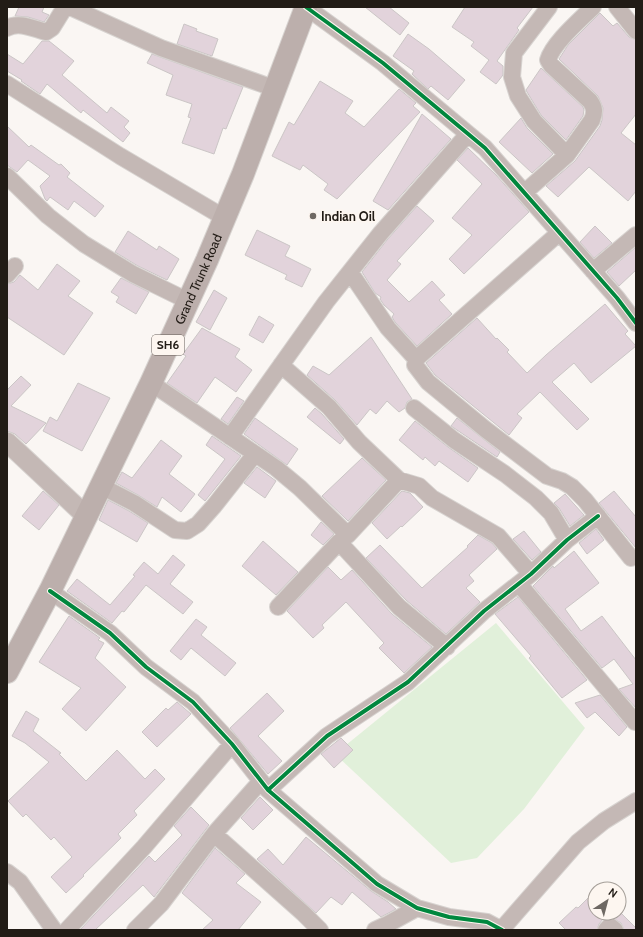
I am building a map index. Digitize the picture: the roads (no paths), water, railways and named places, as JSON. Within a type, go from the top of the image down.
[{"type":"main road","name":"Grand Trunk Road","points":[[7,672],[50,591],[151,382],[225,218],[276,89],[306,7]]},
{"type":"street","points":[[7,28],[12,25],[23,25],[46,32],[52,28],[65,7]]},
{"type":"street","points":[[70,7],[161,48],[276,89]]},
{"type":"street","points":[[306,7],[383,62],[485,148],[525,192],[636,323]]},
{"type":"street","points":[[525,192],[567,154],[595,114],[594,108],[590,101],[551,65],[548,60],[550,53],[572,27],[593,7]]},
{"type":"street","points":[[617,7],[636,31]]},
{"type":"street","points":[[543,9],[514,53],[512,77],[518,96],[534,121],[567,154]]},
{"type":"street","points":[[7,84],[120,156],[225,218]]},
{"type":"street","points":[[230,437],[326,302],[380,234],[468,134]]},
{"type":"street","points":[[7,176],[48,216],[84,244],[133,274],[188,300]]},
{"type":"street","points":[[559,233],[416,359],[415,365],[428,382],[447,399],[547,476],[562,481],[572,487],[586,500],[634,558]]},
{"type":"street","points":[[593,271],[636,235]]},
{"type":"street","points":[[350,272],[388,328],[416,359]]},
{"type":"street","points":[[281,365],[329,407],[359,442],[399,480],[419,486],[432,498],[498,536],[525,579],[635,722]]},
{"type":"street","points":[[151,382],[276,468],[300,488],[400,607],[447,647]]},
{"type":"street","points":[[414,408],[454,440],[505,474],[536,498],[551,513],[567,540]]},
{"type":"street","points":[[7,442],[86,516]]},
{"type":"street","points":[[101,486],[134,503],[175,530],[187,531],[198,524],[214,506],[255,454]]},
{"type":"street","points":[[278,607],[399,480]]},
{"type":"street","points":[[135,930],[161,904],[214,834],[265,786],[327,736],[408,682],[484,611],[525,579],[567,540],[598,516]]},
{"type":"street","points":[[50,591],[110,633],[146,667],[193,702],[232,744],[265,786],[377,884],[417,908],[449,917],[487,922],[502,930],[578,842],[604,821],[636,801]]},
{"type":"street","points":[[68,930],[144,847],[232,744]]},
{"type":"street","points":[[214,834],[320,930]]},
{"type":"street","points":[[7,872],[20,882],[54,930]]},
{"type":"street","points":[[375,930],[417,908]]},
{"type":"street","points":[[606,930],[610,926],[615,930]]},
{"type":"place","name":"Indian Oil","points":[[313,216]]}]
